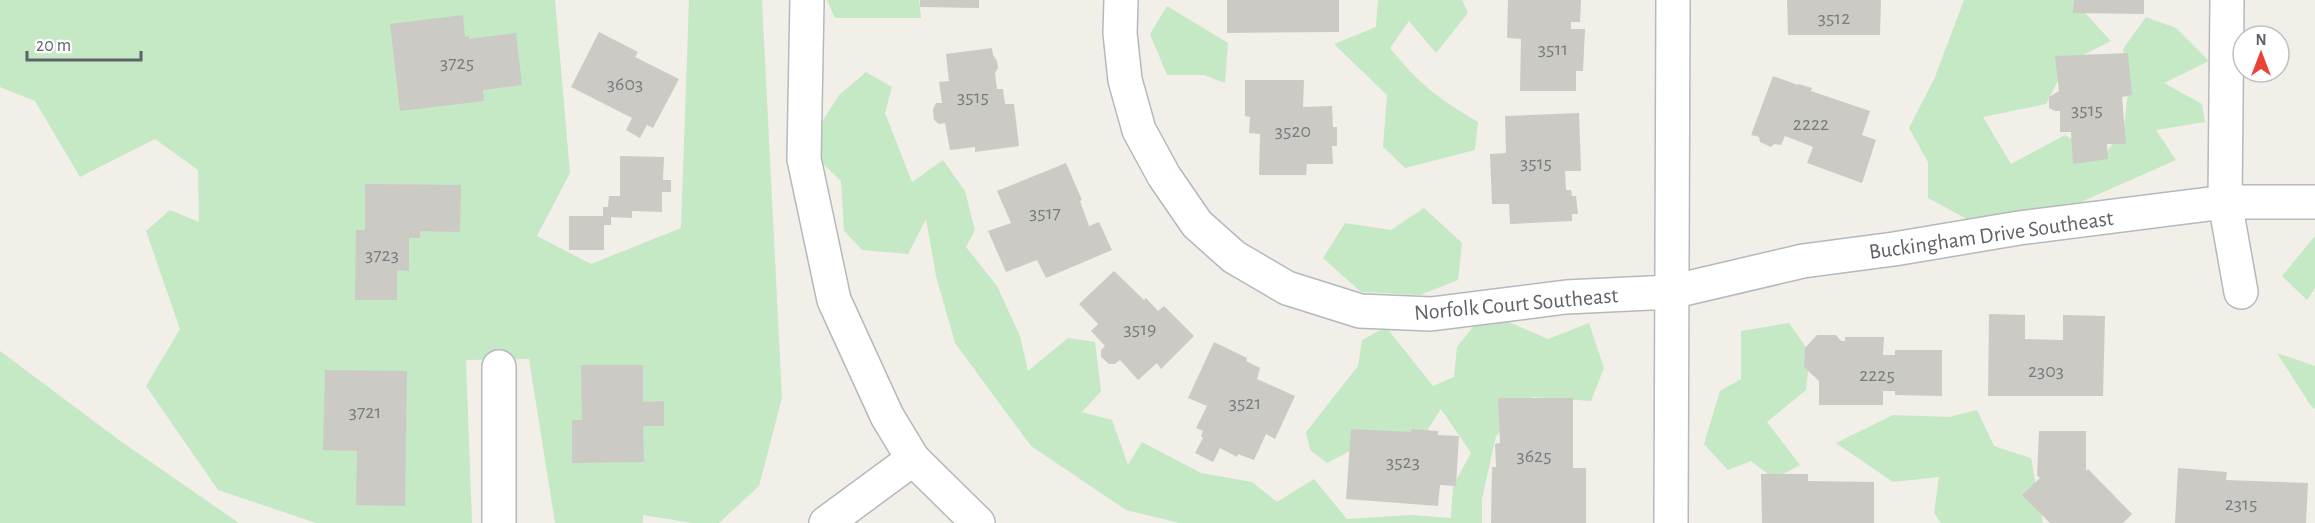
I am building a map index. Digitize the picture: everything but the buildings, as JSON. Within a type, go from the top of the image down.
[{"type":"street","points":[[807,0],[804,159],[834,300],[887,416],[913,459],[978,523]]},
{"type":"street","name":"Norfolk Court Southeast","points":[[1120,0],[1120,33],[1125,80],[1139,130],[1164,176],[1197,224],[1234,257],[1287,288],[1360,311],[1431,314],[1566,297],[1671,292]]},
{"type":"street","points":[[1671,523],[1673,0]]},
{"type":"street","points":[[2228,0],[2225,202],[2241,292]]},
{"type":"street","name":"Buckingham Drive Southeast","points":[[1671,292],[1803,261],[1894,249],[2019,228],[2225,202],[2315,202]]},
{"type":"street","points":[[499,367],[499,523]]},
{"type":"street","points":[[826,523],[913,459]]},
{"type":"green space","points":[[0,0],[555,0],[570,173],[537,236],[591,264],[681,228],[689,0],[762,0],[782,398],[759,486],[719,523],[692,523],[643,515],[643,523],[555,523],[529,359],[466,360],[472,523],[316,523],[218,490],[146,386],[180,329],[146,231],[170,210],[199,222],[198,170],[155,139],[80,177],[35,101],[0,87]]},
{"type":"green space","points":[[827,0],[919,0],[921,18],[835,18]]},
{"type":"green space","points":[[1378,0],[1462,0],[1468,13],[1436,53],[1409,21],[1390,48],[1410,72],[1430,90],[1478,122],[1475,150],[1405,168],[1383,147],[1387,95],[1334,44],[1376,27]]},
{"type":"green space","points":[[1964,0],[2073,0],[2111,41],[2067,63],[2046,104],[1983,117],[2011,164],[2065,135],[2103,157],[2124,128],[2129,82],[2123,49],[2146,17],[2176,28],[2209,61],[2164,83],[2202,104],[2205,122],[2156,130],[2176,160],[2081,202],[1967,219],[1928,198],[1928,162],[1909,128],[1935,77]]},
{"type":"green space","points":[[1167,6],[1228,43],[1225,83],[1204,75],[1167,75],[1150,34]]},
{"type":"green space","points":[[866,72],[892,87],[885,113],[912,182],[943,160],[965,191],[975,230],[966,247],[997,286],[1020,336],[1028,371],[1068,338],[1095,342],[1101,391],[1082,412],[1112,420],[1128,465],[1142,442],[1201,473],[1252,482],[1277,502],[1314,479],[1347,519],[1411,515],[1451,518],[1453,486],[1471,453],[1441,409],[1416,448],[1350,451],[1327,463],[1310,450],[1306,432],[1358,366],[1362,340],[1386,327],[1433,386],[1454,377],[1457,347],[1485,312],[1548,339],[1589,323],[1604,368],[1591,401],[1533,397],[1496,436],[1482,499],[1482,523],[1179,523],[1126,510],[1031,446],[955,343],[936,276],[926,219],[908,254],[862,250],[844,231],[841,181],[806,147],[839,95]]},
{"type":"green space","points":[[1424,208],[1462,243],[1458,280],[1420,295],[1361,292],[1323,258],[1345,223],[1391,230]]},
{"type":"green space","points":[[2315,236],[2315,288],[2307,300],[2282,276]]},
{"type":"green space","points":[[1789,323],[1810,353],[1806,390],[1767,422],[1800,465],[1774,479],[1751,461],[1728,470],[1704,444],[1720,391],[1741,379],[1741,331]]},
{"type":"green space","points":[[0,351],[119,440],[239,523],[0,523]]},
{"type":"green space","points":[[2277,353],[2315,366],[2315,409],[2311,406]]},
{"type":"green space","points":[[1977,410],[1994,446],[2031,458],[2043,523],[1941,523],[1934,513],[1939,477],[1893,482],[1836,443],[1893,415],[1949,417]]}]
